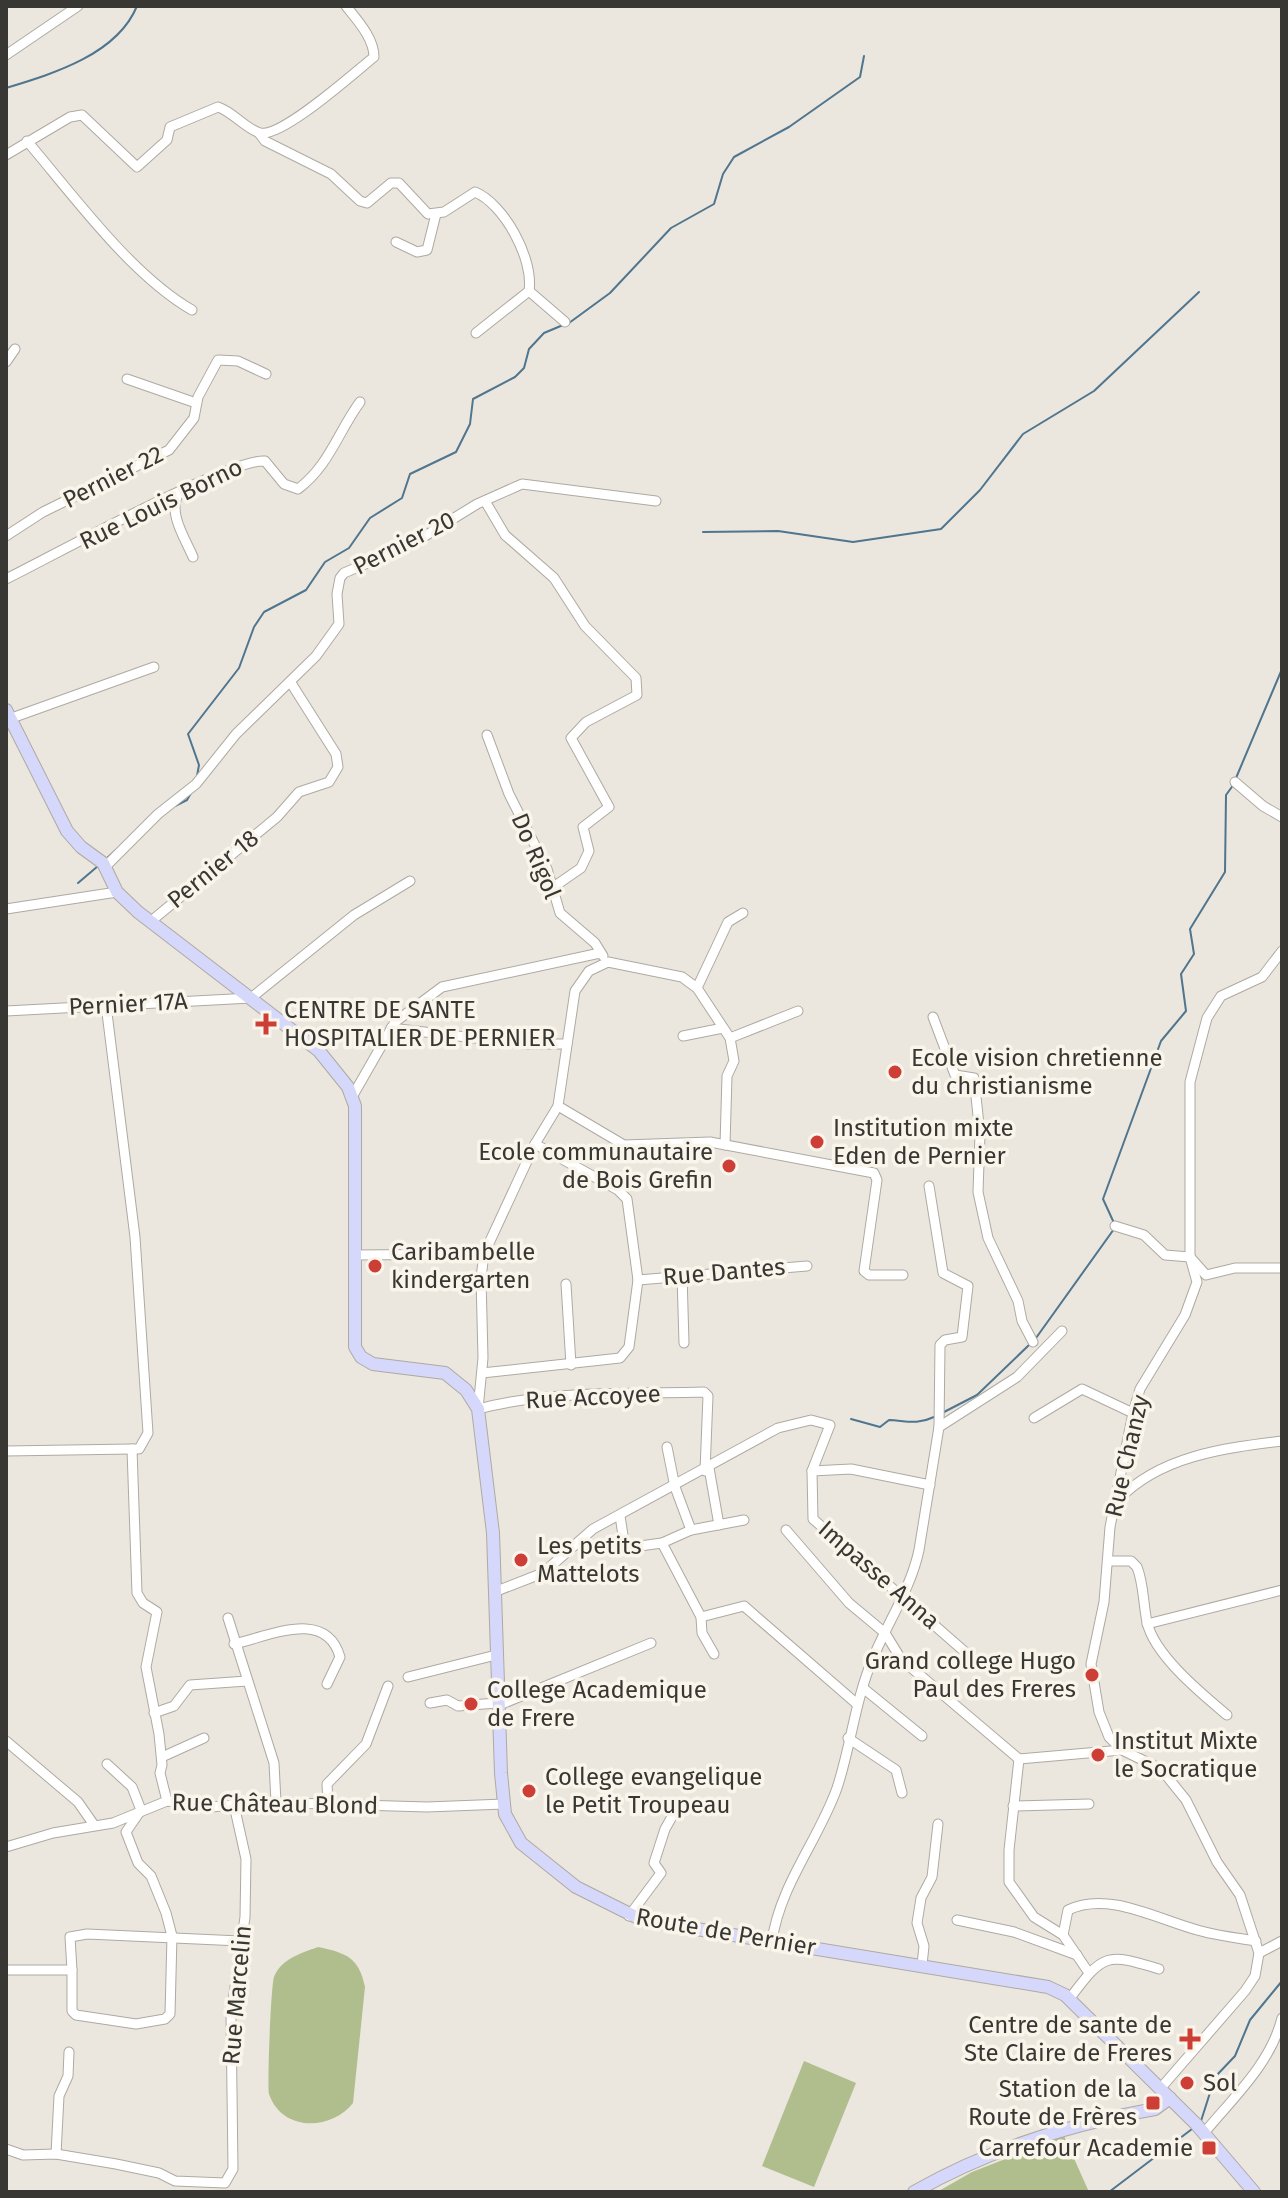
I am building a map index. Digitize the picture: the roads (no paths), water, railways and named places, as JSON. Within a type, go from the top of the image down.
[{"type":"street","points":[[6,55],[78,6]]},
{"type":"street","points":[[259,133],[272,132],[316,106],[374,57],[368,37],[346,6]]},
{"type":"street","points":[[6,155],[70,117],[82,115],[137,167],[167,140],[170,127],[207,109],[225,109],[259,133],[265,141],[331,174],[360,201],[367,203],[391,183],[399,183],[418,207],[436,214]]},
{"type":"street","points":[[27,141],[115,244],[178,302],[192,310]]},
{"type":"street","points":[[396,242],[417,252],[427,250],[436,214],[470,193],[484,195],[524,248],[529,291],[565,322]]},
{"type":"street","points":[[476,333],[529,291]]},
{"type":"street","points":[[6,362],[15,349]]},
{"type":"street","name":"Pernier 22","points":[[6,536],[43,512],[169,450],[194,418],[196,403],[221,359],[238,361],[266,374]]},
{"type":"street","points":[[127,379],[196,403]]},
{"type":"street","name":"Rue Louis Borno","points":[[6,579],[179,493],[254,460],[265,461],[284,484],[298,489],[315,477],[329,458],[360,402]]},
{"type":"street","name":"Pernier 20","points":[[105,867],[158,814],[196,784],[236,734],[291,683],[339,624],[337,594],[344,573],[412,544],[485,501],[522,484],[656,501]]},
{"type":"street","points":[[179,493],[174,503],[175,513],[193,557]]},
{"type":"street","points":[[485,501],[505,535],[554,578],[585,626],[636,678],[637,695],[586,722],[571,738],[609,807],[583,827],[589,851],[581,868],[552,888]]},
{"type":"street","points":[[154,667],[8,715],[67,831],[105,867],[117,892],[150,922],[319,1051],[339,1073],[352,1097],[355,1347],[361,1357],[373,1364],[445,1373],[466,1390],[478,1409]]},
{"type":"street","name":"Pernier 18","points":[[150,922],[277,817],[299,792],[329,782],[338,762],[291,683]]},
{"type":"street","name":"Do Rigol","points":[[487,735],[509,794],[547,869],[560,913],[595,943],[608,962]]},
{"type":"street","points":[[1235,782],[1263,806],[1282,817]]},
{"type":"street","points":[[251,998],[354,915],[410,881]]},
{"type":"street","points":[[6,909],[117,892]]},
{"type":"street","points":[[697,988],[728,922],[743,913]]},
{"type":"street","name":"Rue Chanzy","points":[[1122,1750],[1109,1737],[1099,1712],[1091,1664],[1133,1413],[1140,1389],[1185,1315],[1197,1282],[1190,1257],[1193,1195],[1190,1082],[1207,1018],[1221,996],[1262,977],[1282,951]]},
{"type":"street","points":[[352,1097],[400,1016],[442,987],[600,953]]},
{"type":"street","points":[[478,1409],[482,1373],[481,1278],[484,1254],[535,1144],[558,1106],[575,991],[589,971],[608,962],[682,977],[697,988],[730,1038],[734,1061],[727,1076],[725,1145]]},
{"type":"street","name":"Pernier 17A","points":[[6,1011],[251,998]]},
{"type":"street","points":[[6,1451],[139,1449],[148,1433],[135,1237],[106,1005]]},
{"type":"street","points":[[730,1038],[798,1011]]},
{"type":"street","points":[[933,1017],[955,1075],[974,1078],[981,1207],[988,1238],[1018,1301],[1022,1321],[1033,1342]]},
{"type":"street","points":[[391,1028],[525,1044],[567,1044]]},
{"type":"street","points":[[683,1036],[723,1028]]},
{"type":"street","points":[[558,1106],[624,1145],[710,1142],[874,1173],[877,1180],[867,1239],[865,1274],[903,1275]]},
{"type":"street","name":"Rue Dantes","points":[[535,1144],[618,1190],[627,1199],[638,1280],[807,1266]]},
{"type":"street","points":[[772,1941],[792,1879],[836,1789],[863,1688],[915,1568],[939,1427],[940,1345],[945,1340],[962,1337],[968,1286],[943,1273],[929,1186]]},
{"type":"street","points":[[1115,1226],[1144,1235],[1165,1255],[1190,1257],[1206,1275],[1235,1268],[1282,1268]]},
{"type":"street","points":[[355,1255],[484,1254]]},
{"type":"street","points":[[682,1275],[684,1343]]},
{"type":"street","points":[[482,1373],[620,1358],[629,1347],[638,1280]]},
{"type":"street","points":[[566,1284],[571,1365]]},
{"type":"street","points":[[939,1427],[1007,1385],[1062,1331]]},
{"type":"street","points":[[1034,1418],[1082,1389],[1133,1413]]},
{"type":"street","name":"Rue Accoyee","points":[[478,1409],[505,1402],[572,1395],[704,1392],[708,1396],[707,1470]]},
{"type":"street","name":"Route de Pernier","points":[[478,1409],[493,1533],[497,1705],[504,1804],[509,1826],[521,1843],[576,1887],[629,1916],[1048,1987],[1070,1998],[1204,2133],[1254,2192]]},
{"type":"street","name":"Impasse Anna","points":[[707,1470],[778,1428],[811,1420],[830,1425],[812,1471],[813,1519],[981,1666]]},
{"type":"street","points":[[1117,1501],[1136,1481],[1177,1463],[1219,1449],[1282,1441]]},
{"type":"street","points":[[667,1447],[675,1487],[691,1530]]},
{"type":"street","points":[[132,1449],[137,1593],[143,1603],[157,1612],[146,1667],[162,1757],[160,1773],[167,1801]]},
{"type":"street","points":[[812,1471],[851,1469],[930,1485]]},
{"type":"street","points":[[494,1592],[543,1573],[585,1535],[707,1470],[719,1525]]},
{"type":"street","points":[[620,1516],[625,1548],[662,1543],[691,1530],[744,1520]]},
{"type":"street","points":[[786,1530],[849,1603],[885,1633],[901,1659],[1019,1759],[1122,1750],[1161,1769],[1186,1800],[1217,1862],[1240,1895],[1259,1953],[1255,1976],[1155,2109],[1044,2133],[967,2164],[914,2192]]},
{"type":"street","points":[[662,1543],[701,1617],[702,1633],[714,1654]]},
{"type":"street","points":[[1108,1561],[1131,1561],[1137,1567],[1147,1624],[1155,1640],[1192,1685],[1227,1715]]},
{"type":"street","points":[[1147,1624],[1282,1590]]},
{"type":"street","points":[[701,1617],[744,1606],[857,1704]]},
{"type":"street","points":[[228,1618],[274,1763],[276,1802]]},
{"type":"street","points":[[234,1644],[288,1630],[326,1633],[336,1642],[340,1657],[327,1684]]},
{"type":"street","points":[[430,1703],[447,1700],[458,1706],[497,1705],[651,1643]]},
{"type":"street","points":[[408,1677],[496,1655]]},
{"type":"street","points":[[154,1713],[174,1706],[190,1685],[247,1681]]},
{"type":"street","points":[[328,1803],[327,1784],[366,1744],[388,1686]]},
{"type":"street","points":[[863,1688],[922,1736]]},
{"type":"street","points":[[162,1757],[204,1738]]},
{"type":"street","points":[[848,1738],[896,1770],[902,1793]]},
{"type":"street","points":[[6,1741],[78,1802],[94,1825]]},
{"type":"street","points":[[1019,1759],[1009,1882],[1034,1917],[1063,1935],[1089,1973]]},
{"type":"street","points":[[107,1764],[132,1787],[141,1810],[126,1832],[138,1863],[151,1876],[172,1936],[170,2014],[165,2019],[136,2024],[72,2011],[70,1937],[87,1934],[172,1936],[240,1941]]},
{"type":"street","name":"Rue Château Blond","points":[[6,1847],[113,1823],[167,1801],[194,1807],[276,1802],[427,1807],[504,1804]]},
{"type":"street","points":[[1013,1806],[1089,1804]]},
{"type":"street","name":"Rue Marcelin","points":[[175,2181],[225,2183],[233,2169],[229,2064],[245,1917],[246,1859],[234,1805]]},
{"type":"street","points":[[629,1916],[661,1873],[654,1863],[665,1829],[678,1806]]},
{"type":"street","points":[[922,1965],[924,1946],[917,1923],[921,1898],[932,1877],[938,1824]]},
{"type":"street","points":[[1063,1935],[1068,1910],[1092,1902],[1126,1908],[1202,1932],[1256,1941]]},
{"type":"street","points":[[957,1920],[1014,1932],[1077,1955]]},
{"type":"street","points":[[1259,1953],[1282,1941]]},
{"type":"street","points":[[1070,1998],[1089,1973],[1104,1961],[1119,1957],[1159,1969]]},
{"type":"street","points":[[6,1970],[72,1970]]},
{"type":"street","points":[[1204,2133],[1262,2063],[1278,2037],[1282,2018]]},
{"type":"street","points":[[56,2154],[59,2096],[68,2076],[69,2052]]},
{"type":"street","points":[[6,2149],[23,2155],[56,2154],[159,2173],[175,2181],[173,2192]]},
{"type":"waterway","points":[[6,88],[62,69],[99,50],[128,23],[137,6]]},
{"type":"waterway","points":[[569,323],[610,293],[671,228],[714,204],[723,174],[734,157],[789,127],[860,77],[864,56]]},
{"type":"waterway","points":[[703,532],[778,531],[853,542],[941,529],[980,490],[1023,434],[1094,391],[1199,292]]},
{"type":"waterway","points":[[197,776],[199,765],[188,734],[239,668],[254,627],[264,612],[306,590],[325,562],[349,548],[370,518],[402,498],[410,474],[456,452],[470,424],[473,399],[515,377],[524,368],[529,349],[544,333],[563,325]]},
{"type":"waterway","points":[[1236,778],[1282,669]]},
{"type":"waterway","points":[[1114,1223],[1103,1199],[1161,1041],[1186,1011],[1181,974],[1194,954],[1190,929],[1225,872],[1226,795],[1234,784]]},
{"type":"waterway","points":[[175,806],[187,800],[191,793]]},
{"type":"waterway","points":[[106,859],[116,850]]},
{"type":"waterway","points":[[78,883],[98,866]]},
{"type":"waterway","points":[[1036,1338],[1114,1229]]},
{"type":"waterway","points":[[944,1412],[977,1395],[1029,1345]]},
{"type":"waterway","points":[[851,1419],[880,1427],[889,1420],[917,1422],[934,1417]]},
{"type":"waterway","points":[[1201,2121],[1215,2077],[1235,2056],[1250,2020],[1282,1981]]},
{"type":"waterway","points":[[1109,2192],[1192,2129]]},
{"type":"place","name":"CENTRE DE SANTE HOSPITALIER DE PERNIER","points":[[266,1024]]},
{"type":"place","name":"Ecole vision chretienne du christianisme","points":[[895,1072]]},
{"type":"place","name":"Institution mixte Eden de Pernier","points":[[817,1142]]},
{"type":"place","name":"Ecole communautaire de Bois Grefin","points":[[729,1166]]},
{"type":"place","name":"Caribambelle kindergarten","points":[[375,1266]]},
{"type":"place","name":"Les petits Mattelots","points":[[521,1560]]},
{"type":"place","name":"Grand college Hugo Paul des Freres","points":[[1092,1675]]},
{"type":"place","name":"College Academique de Frere","points":[[471,1704]]},
{"type":"place","name":"Institut Mixte le Socratique","points":[[1098,1755]]},
{"type":"place","name":"College evangelique le Petit Troupeau","points":[[529,1791]]},
{"type":"place","name":"Centre de sante de Ste Claire de Freres","points":[[1190,2039]]},
{"type":"place","name":"Sol","points":[[1187,2083]]},
{"type":"place","name":"Station de la Route de Frères","points":[[1153,2103]]},
{"type":"place","name":"Carrefour Academie","points":[[1209,2148]]}]
